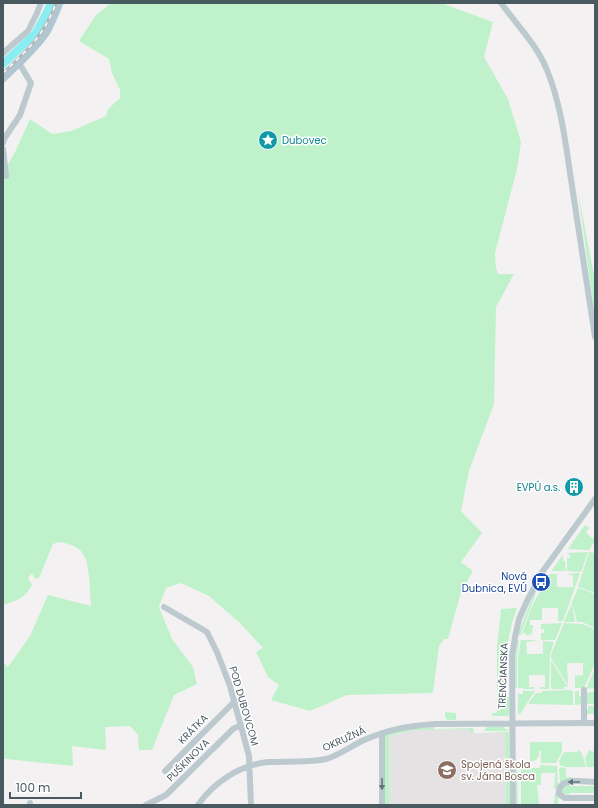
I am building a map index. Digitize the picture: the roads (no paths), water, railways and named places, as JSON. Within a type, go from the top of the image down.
[{"type":"main road","points":[[3,78],[37,45],[46,33],[60,3]]},
{"type":"street","points":[[3,53],[28,31],[41,3]]},
{"type":"street","points":[[501,3],[540,56],[555,92],[565,140],[595,337]]},
{"type":"street","points":[[3,143],[20,115],[31,83],[19,64]]},
{"type":"street","points":[[3,149],[6,176]]},
{"type":"street","name":"TRENČIANSKA","points":[[513,805],[512,656],[514,637],[527,601],[543,571],[595,499]]},
{"type":"street","name":"POD DUBOVCOM","points":[[164,607],[207,632],[217,652],[235,701],[250,765],[251,805]]},
{"type":"street","points":[[584,690],[584,723]]},
{"type":"street","name":"KRÁTKA","points":[[165,771],[235,701]]},
{"type":"street","name":"OKRUŽNÁ","points":[[198,805],[221,780],[250,765],[268,762],[314,761],[327,758],[393,729],[417,725],[595,723]]},
{"type":"street","name":"PUŠKINOVA","points":[[146,805],[166,795],[233,729],[241,725]]},
{"type":"street","points":[[382,733],[382,805]]},
{"type":"street","points":[[595,782],[565,782],[561,784],[559,790],[559,794],[565,798],[595,798]]},
{"type":"waterway","points":[[3,64],[35,34],[51,3]]},
{"type":"railway","points":[[3,73],[34,42],[46,25],[56,3]]},
{"type":"place","name":"Dubovec","points":[[268,140]]},
{"type":"place","name":"EVPÚ a.s.","points":[[574,487]]},
{"type":"place","name":"Nová Dubnica, EVÚ","points":[[541,582]]},
{"type":"place","name":"Spojená škola sv. Jána Bosca","points":[[447,770]]}]
